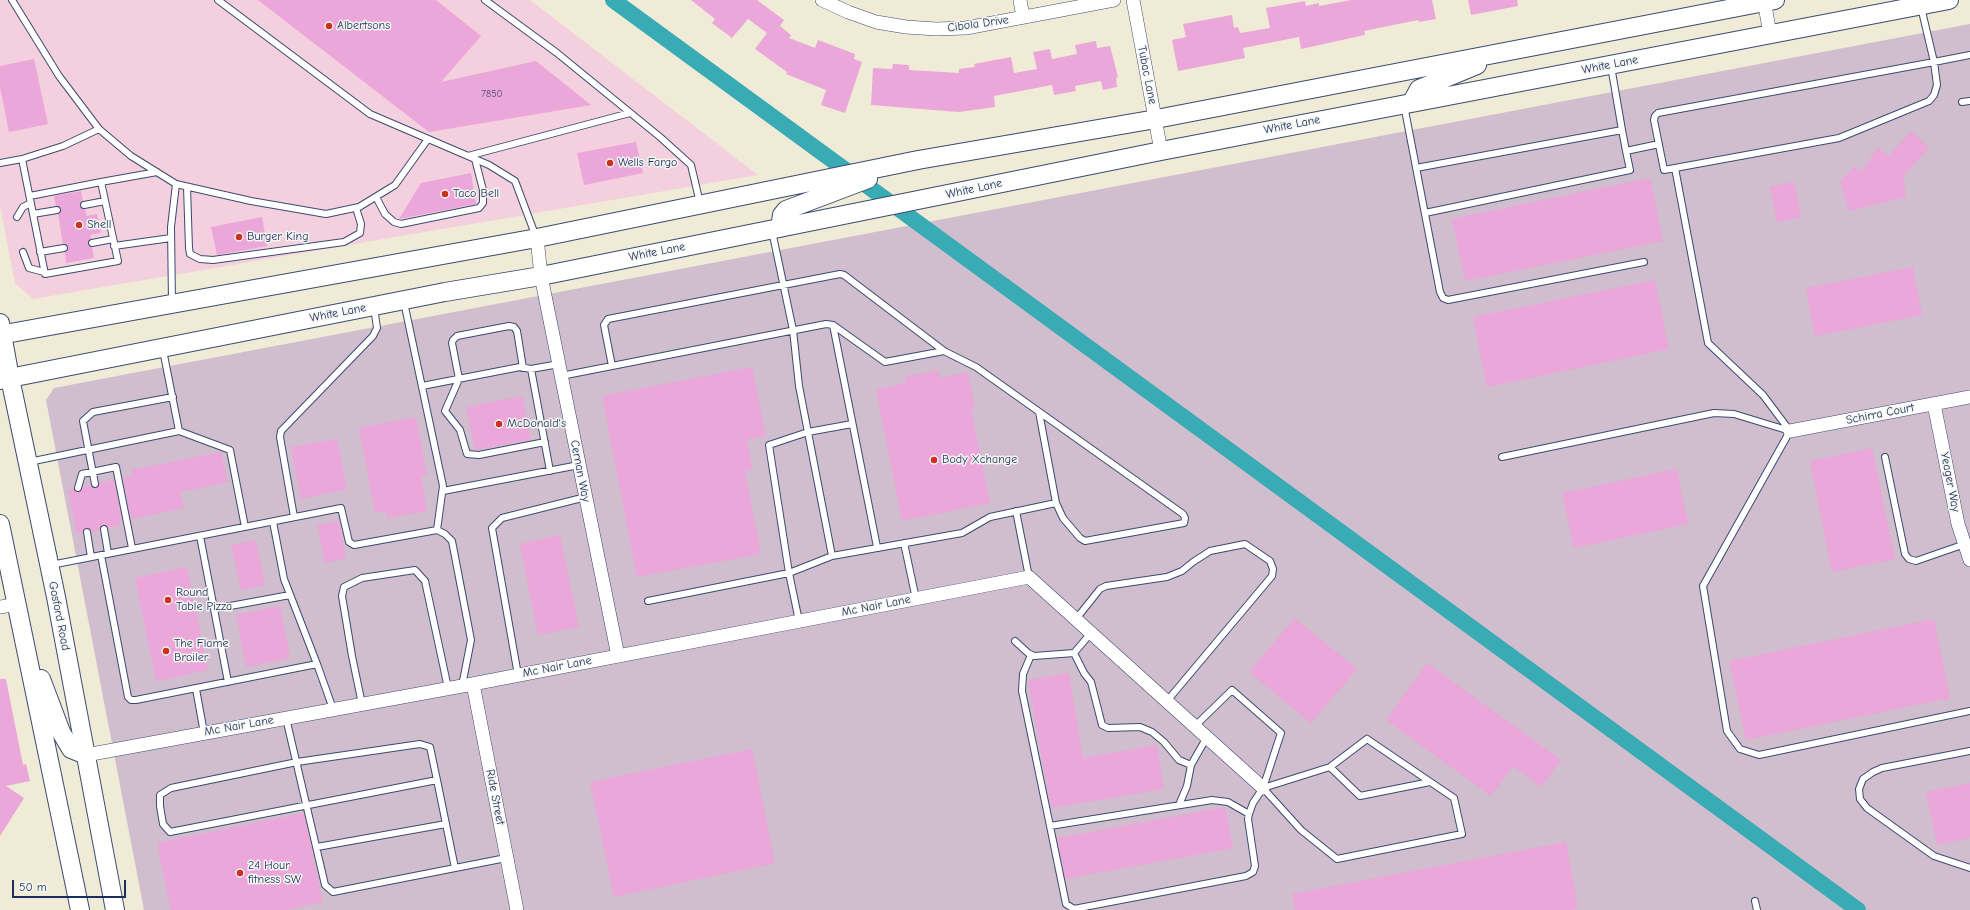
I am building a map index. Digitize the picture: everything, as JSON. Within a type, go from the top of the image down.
[{"type":"main road","name":"White Lane","points":[[5,379],[404,300],[541,276],[1161,151],[1770,34],[1923,2],[1949,0]]},
{"type":"main road","points":[[1,331],[172,304],[537,238],[918,160],[1156,118],[1768,1]]},
{"type":"main road","points":[[1408,103],[1419,88],[1519,49]]},
{"type":"main road","points":[[776,229],[786,210],[918,160]]},
{"type":"main road","name":"Gosford Road","points":[[1,331],[5,379],[27,462],[49,566],[115,910]]},
{"type":"main road","points":[[0,524],[8,606],[22,626],[61,732],[71,749],[86,755]]},
{"type":"main road","points":[[22,626],[80,910]]},
{"type":"street","name":"Cibola Drive","points":[[822,0],[848,12],[876,22],[906,27],[936,29],[966,28],[1114,0]]},
{"type":"street","points":[[1020,0],[1023,17]]},
{"type":"street","name":"Tubac Lane","points":[[1133,0],[1161,151]]},
{"type":"street","points":[[1768,1],[1770,34]]},
{"type":"street","name":"Cernan Way","points":[[537,238],[541,276],[618,656]]},
{"type":"street","name":"Schirra Court","points":[[1790,431],[1970,397]]},
{"type":"street","name":"Yeager Way","points":[[1934,404],[1958,524],[1970,560]]},
{"type":"street","points":[[1029,577],[1263,788]]},
{"type":"street","name":"Mc Nair Lane","points":[[86,755],[467,685],[1029,577]]},
{"type":"street","name":"Ride Street","points":[[467,685],[506,858],[515,910]]},
{"type":"lane","points":[[12,0],[59,76],[99,128],[131,156],[176,184],[251,201],[326,214],[356,208],[395,185],[428,139]]},
{"type":"lane","points":[[218,0],[370,114],[475,159],[515,181],[537,238]]},
{"type":"lane","points":[[486,0],[557,53],[691,165],[701,204]]},
{"type":"lane","points":[[1923,2],[1934,62],[1937,85],[1934,95],[1929,101],[1839,138],[1664,170],[1654,120],[1658,113],[1934,62],[1970,55]]},
{"type":"lane","points":[[1425,212],[1630,170],[1610,65]]},
{"type":"lane","points":[[1962,102],[1970,101]]},
{"type":"lane","points":[[1408,103],[1416,168],[1440,292],[1443,298],[1448,300],[1644,262]]},
{"type":"lane","points":[[468,156],[630,113]]},
{"type":"lane","points":[[0,164],[22,159],[63,146],[99,128]]},
{"type":"lane","points":[[1416,168],[1622,130]]},
{"type":"lane","points":[[1626,151],[1659,144]]},
{"type":"lane","points":[[22,159],[44,272]]},
{"type":"lane","points":[[376,197],[385,214],[394,222],[401,224],[479,208],[483,203],[483,190],[475,159]]},
{"type":"lane","points":[[1675,168],[1708,343],[1763,395],[1790,431]]},
{"type":"lane","points":[[17,217],[30,199],[101,182],[157,172]]},
{"type":"lane","points":[[23,252],[30,268],[44,272],[45,274],[118,261],[101,182]]},
{"type":"lane","points":[[172,304],[171,238],[176,184]]},
{"type":"lane","points":[[187,186],[190,254],[200,259],[213,260],[344,242],[360,233],[361,224],[356,208]]},
{"type":"lane","points":[[84,205],[105,201]]},
{"type":"lane","points":[[33,214],[57,210]]},
{"type":"lane","points":[[776,229],[784,286],[793,330],[799,386],[832,556]]},
{"type":"lane","points":[[114,246],[171,238]]},
{"type":"lane","points":[[92,243],[113,239]]},
{"type":"lane","points":[[40,252],[64,248]]},
{"type":"lane","points":[[612,366],[604,326],[608,319],[840,274],[844,275],[944,352],[976,366],[1183,514],[1184,523],[1085,541],[1080,538],[1063,518],[1056,503],[1039,412]]},
{"type":"lane","points":[[404,300],[443,490],[437,530]]},
{"type":"lane","points":[[294,517],[280,437],[281,431],[376,333],[377,328],[373,306]]},
{"type":"lane","points":[[422,386],[520,367],[560,370],[612,366],[826,324],[833,325],[885,362],[944,352]]},
{"type":"lane","points":[[833,325],[877,547]]},
{"type":"lane","points":[[524,368],[517,331],[514,328],[509,326],[457,336],[453,340],[459,378],[445,411],[460,430],[467,454],[479,455],[545,442]]},
{"type":"lane","points":[[163,348],[180,431]]},
{"type":"lane","points":[[531,369],[550,471]]},
{"type":"lane","points":[[95,484],[83,424],[91,414],[172,397]]},
{"type":"lane","points":[[1502,457],[1714,413],[1734,414],[1790,431]]},
{"type":"lane","points":[[800,621],[789,573],[769,448],[771,444],[808,432],[852,424]]},
{"type":"lane","points":[[27,462],[180,431],[230,450],[245,527]]},
{"type":"lane","points":[[1790,431],[1703,586],[1727,731],[1740,749],[1759,754],[1970,711]]},
{"type":"lane","points":[[1885,457],[1905,554],[1909,559],[1916,561],[1965,544]]},
{"type":"lane","points":[[443,490],[579,465]]},
{"type":"lane","points":[[78,488],[82,474],[116,467],[132,548]]},
{"type":"lane","points":[[518,675],[492,528],[502,518],[586,497]]},
{"type":"lane","points":[[648,601],[789,573],[832,556],[904,542],[962,533],[986,518],[1056,503]]},
{"type":"lane","points":[[49,566],[132,548],[341,508],[349,542],[354,545],[437,530],[445,534],[452,541],[471,640],[467,685]]},
{"type":"lane","points":[[1016,511],[1029,577]]},
{"type":"lane","points":[[273,522],[284,579],[333,709]]},
{"type":"lane","points":[[104,529],[108,553]]},
{"type":"lane","points":[[87,532],[91,557]]},
{"type":"lane","points":[[200,536],[228,682]]},
{"type":"lane","points":[[904,542],[916,599]]},
{"type":"lane","points":[[1076,619],[1100,589],[1106,586],[1167,577],[1182,571],[1210,551],[1245,544],[1270,561],[1273,569],[1272,576],[1167,701]]},
{"type":"lane","points":[[101,555],[128,697],[131,700],[317,664]]},
{"type":"lane","points":[[362,704],[342,596],[344,587],[362,578],[415,570],[425,581],[448,688]]},
{"type":"lane","points":[[214,609],[290,595]]},
{"type":"lane","points":[[1015,641],[1032,655],[1074,653],[1091,633]]},
{"type":"lane","points":[[1074,653],[1084,673],[1091,682],[1102,726],[1108,728],[1140,727],[1152,732],[1164,742],[1179,760],[1191,765]]},
{"type":"lane","points":[[1032,655],[1023,674],[1022,691],[1066,904],[1074,909],[1251,874],[1255,866],[1248,819],[1249,814],[1253,803],[1263,788],[1282,733],[1232,690],[1195,726]]},
{"type":"lane","points":[[196,688],[204,733]]},
{"type":"lane","points":[[286,718],[308,806],[325,885],[333,892],[506,858]]},
{"type":"lane","points":[[1180,805],[1187,786],[1191,765],[1208,737]]},
{"type":"lane","points":[[1367,739],[1454,798],[1462,834],[1337,859],[1301,830],[1263,788],[1330,767],[1367,739]]},
{"type":"lane","points":[[437,780],[170,832],[163,824],[160,806],[160,795],[171,788],[297,762],[420,744],[430,747],[437,780],[455,868]]},
{"type":"lane","points":[[1970,751],[1882,768],[1863,779],[1859,789],[1860,799],[1867,808],[1934,856],[1970,868]]},
{"type":"lane","points":[[1330,767],[1360,796],[1430,782]]},
{"type":"lane","points":[[1050,826],[1220,800],[1249,814]]},
{"type":"lane","points":[[317,847],[446,824]]},
{"type":"lane","points":[[1755,901],[1757,910]]},
{"type":"shaded area","points":[[0,0],[530,0],[758,175],[33,299],[15,283],[0,206]]},
{"type":"shaded area","points":[[1970,24],[1970,910],[144,910],[46,400],[54,388]]},
{"type":"building","points":[[258,0],[436,0],[481,36],[441,82],[536,61],[591,105],[429,132]]},
{"type":"building","points":[[691,0],[757,0],[784,20],[780,26],[791,35],[789,38],[815,48],[818,40],[855,54],[854,59],[862,62],[845,113],[821,105],[826,90],[786,74],[787,72],[755,49],[767,33],[748,19],[732,38],[712,23],[715,19]]},
{"type":"building","points":[[1351,0],[1432,0],[1436,19],[1419,22],[1418,20],[1364,31],[1365,35],[1301,49],[1299,37],[1243,48],[1245,58],[1178,71],[1172,40],[1186,37],[1183,24],[1232,15],[1234,28],[1238,27],[1240,33],[1270,28],[1266,8],[1305,1],[1306,6],[1319,3],[1319,6]]},
{"type":"building","points":[[1468,0],[1517,0],[1518,6],[1471,15]]},
{"type":"building","points":[[1096,41],[1097,48],[1110,46],[1118,77],[1116,78],[1117,87],[1103,90],[1101,81],[1075,86],[1076,91],[1054,95],[1052,85],[994,96],[995,107],[959,112],[871,105],[873,68],[892,69],[893,64],[909,65],[909,70],[959,73],[959,69],[975,67],[974,64],[1011,57],[1014,73],[1037,69],[1033,52],[1050,49],[1052,59],[1077,54],[1075,45]]},
{"type":"building","points":[[34,59],[48,124],[9,132],[0,87],[0,66]]},
{"type":"building","points":[[1911,131],[1929,148],[1903,176],[1906,197],[1849,211],[1840,182],[1854,166],[1862,172],[1877,148],[1889,156]]},
{"type":"building","name":"Wells Fargo","points":[[636,142],[643,173],[584,185],[577,153]]},
{"type":"building","name":"Taco Bell","points":[[471,173],[476,204],[399,219],[421,183]]},
{"type":"building","points":[[1650,178],[1663,241],[1465,281],[1452,219]]},
{"type":"building","points":[[1794,182],[1801,217],[1777,222],[1770,187]]},
{"type":"building","name":"Shell","points":[[81,191],[83,201],[80,206],[85,209],[87,216],[97,214],[101,233],[90,235],[91,239],[88,242],[88,246],[92,247],[94,258],[66,263],[65,252],[68,250],[68,247],[63,244],[58,214],[61,209],[56,206],[54,196]]},
{"type":"building","name":"Burger King","points":[[262,217],[267,246],[217,255],[211,227]]},
{"type":"building","points":[[1913,267],[1922,315],[1815,336],[1806,288]]},
{"type":"building","points":[[1655,280],[1669,349],[1487,387],[1473,317]]},
{"type":"building","points":[[752,367],[766,436],[747,440],[753,470],[745,471],[761,554],[637,577],[602,396]]},
{"type":"building","points":[[938,370],[940,378],[968,372],[975,408],[971,409],[990,503],[902,521],[876,390],[905,383],[905,377]]},
{"type":"building","name":"McDonald's","points":[[522,396],[531,440],[475,450],[466,407]]},
{"type":"building","points":[[416,417],[427,475],[421,476],[427,511],[388,518],[386,511],[375,513],[359,428]]},
{"type":"building","points":[[337,439],[347,489],[301,499],[291,447]]},
{"type":"building","points":[[1872,448],[1895,559],[1832,572],[1810,461]]},
{"type":"building","points":[[221,452],[228,482],[180,492],[184,508],[131,519],[123,478],[132,476],[131,470]]},
{"type":"building","points":[[1677,469],[1688,524],[1574,548],[1562,493]]},
{"type":"building","points":[[114,480],[122,521],[120,521],[120,525],[108,528],[103,525],[100,530],[91,531],[89,528],[86,528],[83,533],[77,534],[68,490],[74,489],[79,492],[83,487],[91,485],[96,488],[99,483]]},
{"type":"building","points":[[339,521],[346,558],[325,563],[317,525]]},
{"type":"building","points":[[560,535],[579,627],[538,635],[520,544]]},
{"type":"building","points":[[256,540],[265,585],[241,590],[231,545]]},
{"type":"building","points":[[187,567],[208,670],[156,681],[135,578]]},
{"type":"building","points":[[280,606],[290,658],[246,667],[236,615]]},
{"type":"building","points":[[1295,618],[1357,669],[1311,723],[1249,672]]},
{"type":"building","points":[[1934,619],[1950,698],[1746,740],[1729,661]]},
{"type":"building","points":[[1427,663],[1561,760],[1541,787],[1513,766],[1491,796],[1386,720]]},
{"type":"building","points":[[1069,673],[1083,758],[1157,745],[1164,789],[1051,808],[1028,680]]},
{"type":"building","points":[[0,679],[6,679],[23,765],[26,764],[30,781],[6,786],[24,798],[0,836]]},
{"type":"building","points":[[752,749],[775,863],[614,897],[590,782]]},
{"type":"building","points":[[1970,783],[1970,838],[1937,845],[1926,792]]},
{"type":"building","points":[[1225,807],[1233,848],[1065,879],[1057,838]]},
{"type":"building","name":"24 Hour fitness SW","points":[[304,813],[323,902],[285,910],[171,910],[157,843]]},
{"type":"building","points":[[1566,842],[1578,908],[1570,910],[1295,910],[1292,894]]},
{"type":"waterway","points":[[613,0],[1858,910]]},
{"type":"place","name":"Albertsons","points":[[329,26]]},
{"type":"place","name":"Wells Fargo","points":[[610,163]]},
{"type":"place","name":"Taco Bell","points":[[445,194]]},
{"type":"place","name":"Shell","points":[[79,225]]},
{"type":"place","name":"Burger King","points":[[239,237]]},
{"type":"place","name":"McDonald's","points":[[499,424]]},
{"type":"place","name":"Body Xchange","points":[[934,460]]},
{"type":"place","name":"Round Table Pizza","points":[[168,600]]},
{"type":"place","name":"The Flame Broiler","points":[[166,651]]},
{"type":"place","name":"24 Hour fitness SW","points":[[240,873]]}]
